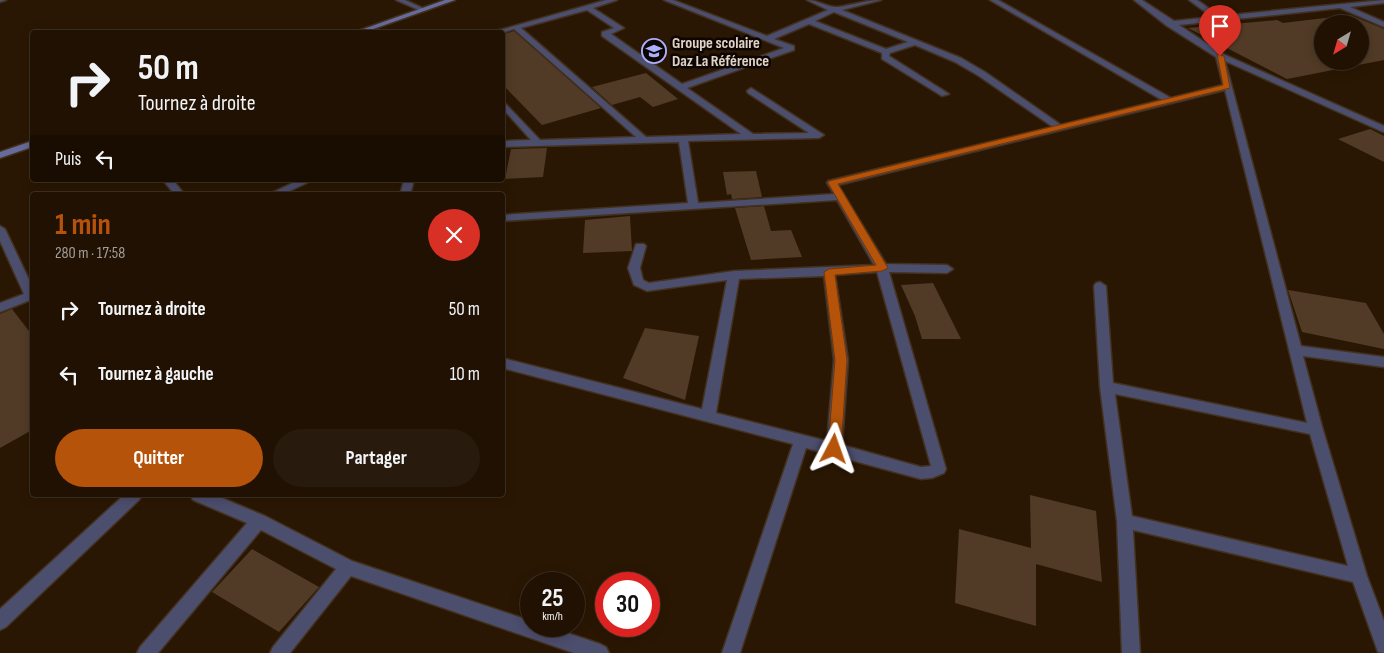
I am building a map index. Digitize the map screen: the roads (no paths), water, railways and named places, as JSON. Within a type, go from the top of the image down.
[{"type":"street","points":[[399,0],[423,10]]},
{"type":"street","points":[[365,30],[452,0]]},
{"type":"street","points":[[505,30],[614,0]]},
{"type":"street","points":[[667,0],[791,48],[680,88]]},
{"type":"street","points":[[810,0],[958,60],[982,74],[1059,127]]},
{"type":"street","points":[[768,39],[834,10],[878,0]]},
{"type":"street","points":[[993,0],[1170,101]]},
{"type":"street","points":[[1137,0],[1220,56],[1384,129]]},
{"type":"street","points":[[1192,0],[1218,18]]},
{"type":"street","points":[[1328,0],[1384,25]]},
{"type":"street","points":[[1170,24],[1338,4],[1384,1]]},
{"type":"street","points":[[590,8],[620,28],[605,34],[751,137]]},
{"type":"street","points":[[810,20],[886,52],[917,42]]},
{"type":"street","points":[[516,27],[644,140]]},
{"type":"street","points":[[886,52],[885,57],[945,94]]},
{"type":"street","points":[[1220,56],[1316,430],[1360,576],[1381,629],[1384,646]]},
{"type":"street","points":[[505,363],[921,473],[932,472],[939,469],[882,268],[832,183],[1227,87]]},
{"type":"street","points":[[505,144],[819,135],[751,91]]},
{"type":"street","points":[[505,105],[538,143]]},
{"type":"street","points":[[683,138],[694,207]]},
{"type":"street","points":[[0,155],[30,145]]},
{"type":"street","points":[[170,182],[178,192]]},
{"type":"street","points":[[279,192],[303,182]]},
{"type":"street","points":[[505,218],[840,197]]},
{"type":"street","points":[[0,229],[30,292]]},
{"type":"street","points":[[640,246],[634,268],[638,282],[647,287],[734,275],[882,268],[946,269]]},
{"type":"street","points":[[829,272],[841,360],[834,449]]},
{"type":"street","points":[[708,417],[734,275]]},
{"type":"street","points":[[1100,286],[1107,387],[1125,521],[1131,653]]},
{"type":"street","points":[[0,308],[30,297]]},
{"type":"street","points":[[1295,350],[1384,362]]},
{"type":"street","points":[[1107,387],[1316,430]]},
{"type":"street","points":[[731,653],[801,441]]},
{"type":"street","points":[[0,621],[132,497]]},
{"type":"street","points":[[203,497],[258,521],[348,567],[600,653]]},
{"type":"street","points":[[146,653],[258,521]]},
{"type":"street","points":[[1125,521],[1360,576]]},
{"type":"street","points":[[280,653],[348,567]]},
{"type":"place","name":"Groupe scolaire Daz La Référence","points":[[654,51]]}]
